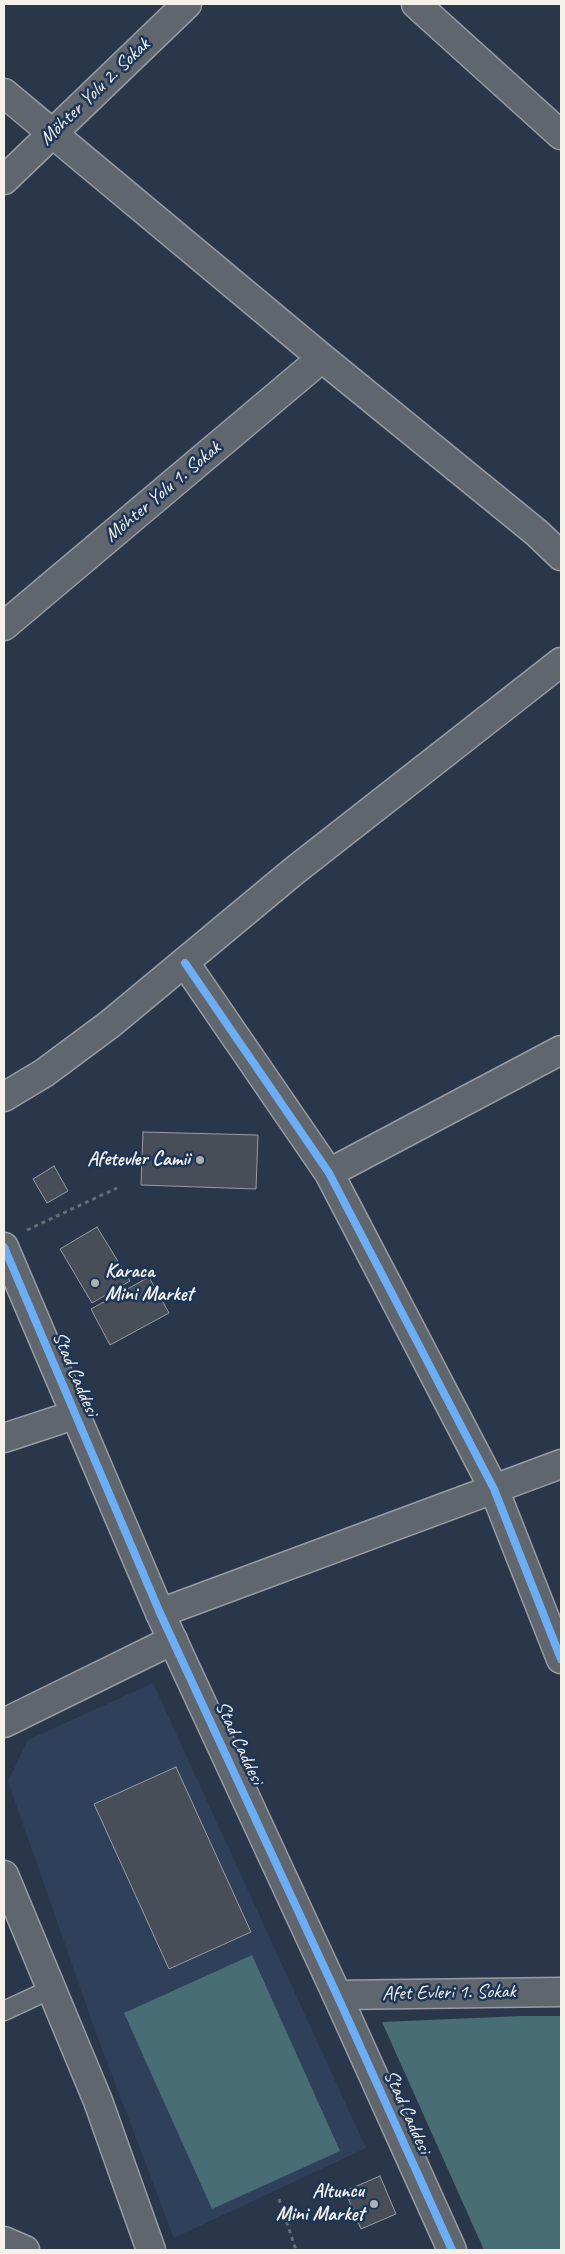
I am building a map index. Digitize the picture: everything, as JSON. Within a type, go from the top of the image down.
[{"type":"street","name":"Möhter Yolu 2. Sokak","points":[[4,180],[187,4]]},
{"type":"street","points":[[416,4],[561,135]]},
{"type":"street","points":[[4,93],[322,358],[536,533],[561,556]]},
{"type":"street","name":"Möhter Yolu 1. Sokak","points":[[4,626],[322,358]]},
{"type":"street","points":[[4,1097],[44,1073],[110,1024],[356,821],[561,662]]},
{"type":"street","points":[[185,963],[329,1173],[494,1489],[561,1658]]},
{"type":"street","points":[[329,1173],[561,1050]]},
{"type":"street","name":"Stad Caddesi","points":[[12,1240],[74,1415],[160,1613],[337,1995],[452,2250]]},
{"type":"street","points":[[4,1438],[74,1415]]},
{"type":"street","points":[[160,1613],[561,1464]]},
{"type":"street","points":[[4,1723],[172,1640]]},
{"type":"street","points":[[4,1875],[98,2101],[150,2250]]},
{"type":"street","name":"Afet Evleri 1. Sokak","points":[[337,1995],[561,1992]]},
{"type":"street","points":[[4,2240],[25,2250]]},
{"type":"lane","points":[[4,2011],[51,1988]]},
{"type":"path","points":[[12,1240],[117,1188]]},
{"type":"path","points":[[279,2200],[296,2250]]},
{"type":"shaded area","points":[[153,1683],[366,2148],[174,2238],[96,2033],[8,1781],[28,1740]]},
{"type":"green space","points":[[252,1955],[340,2151],[212,2209],[124,2013]]},
{"type":"green space","points":[[561,2016],[561,2250],[484,2250],[382,2022]]},
{"type":"building","name":"Afetevler Camii","points":[[143,1132],[258,1135],[256,1189],[141,1185]]},
{"type":"building","points":[[54,1166],[68,1191],[47,1203],[33,1179]]},
{"type":"building","points":[[97,1227],[130,1281],[92,1303],[60,1249]]},
{"type":"building","points":[[149,1277],[169,1313],[110,1345],[91,1309]]},
{"type":"building","points":[[176,1767],[251,1932],[169,1969],[94,1804]]},
{"type":"building","points":[[380,2176],[396,2214],[361,2229],[345,2191]]},
{"type":"cycle path","points":[[185,963],[329,1173],[494,1489],[561,1659]]},
{"type":"cycle path","points":[[4,1247],[160,1613],[337,1995],[452,2250]]},
{"type":"place","name":"Afetevler Camii","points":[[200,1160]]},
{"type":"place","name":"Karaca Mini Market","points":[[95,1283]]},
{"type":"place","name":"Altuncu Mini Market","points":[[374,2204]]}]
